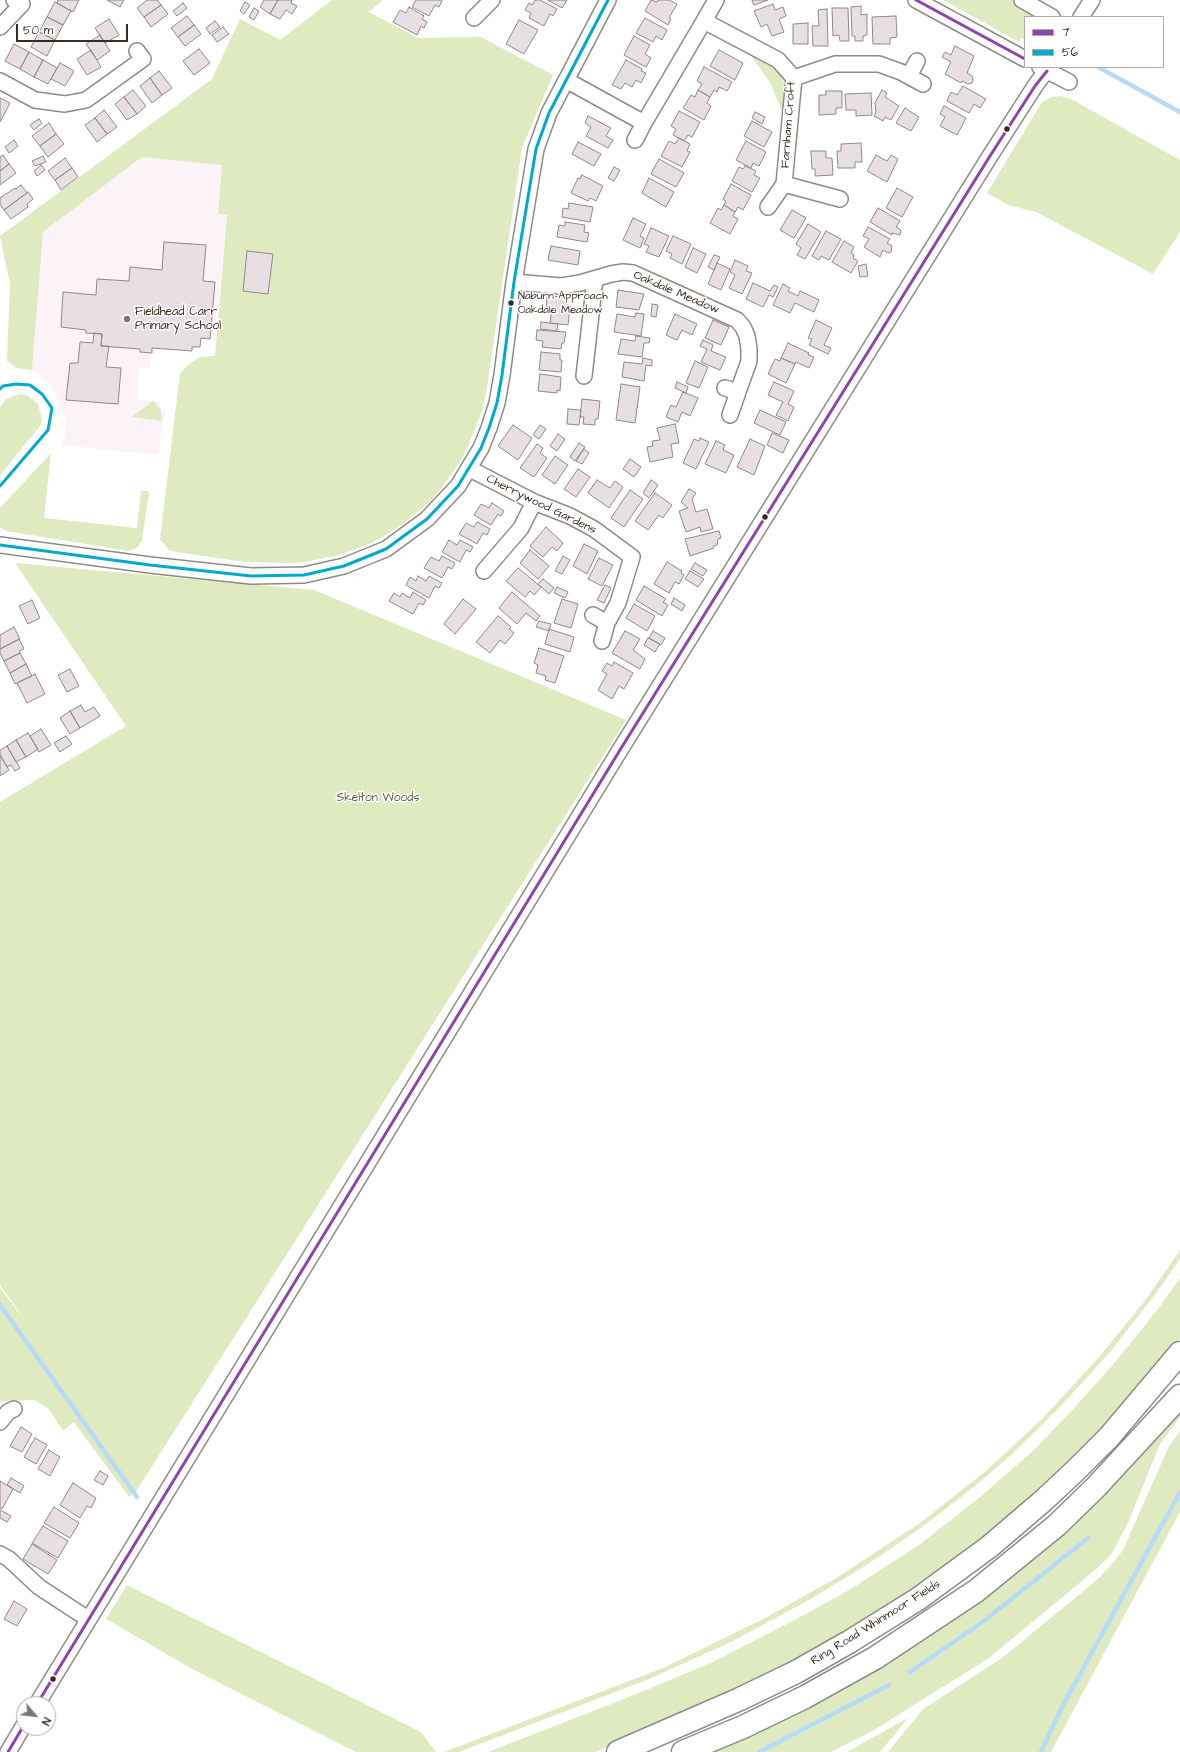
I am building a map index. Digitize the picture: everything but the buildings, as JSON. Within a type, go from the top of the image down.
[{"type":"highway","name":"Ring Road Whinmoor Fields","points":[[618,1752],[740,1699],[796,1672],[849,1642],[918,1599],[989,1547],[1055,1490],[1109,1437],[1180,1353]]},
{"type":"highway","points":[[683,1752],[805,1697],[875,1658],[976,1592],[1057,1525],[1096,1487],[1180,1396]]},
{"type":"street","points":[[0,27],[22,4],[14,0]]},
{"type":"street","points":[[474,18],[492,0]]},
{"type":"street","points":[[0,545],[150,565],[251,576],[304,575],[327,571],[355,562],[386,549],[407,535],[444,503],[470,468],[482,448],[497,404],[514,282],[536,149],[549,113],[608,0]]},
{"type":"street","points":[[635,140],[716,0]]},
{"type":"street","points":[[916,0],[1024,58]]},
{"type":"street","points":[[1022,0],[1050,16]]},
{"type":"street","points":[[1082,16],[1092,0]]},
{"type":"street","name":"Farnham Croft","points":[[704,21],[778,60],[794,78],[784,184],[768,207]]},
{"type":"street","points":[[0,81],[35,100],[65,104],[86,100],[143,58],[137,51]]},
{"type":"street","points":[[909,76],[916,61]]},
{"type":"street","points":[[794,78],[835,64],[879,64],[909,76],[923,84]]},
{"type":"street","points":[[42,1696],[620,750],[1045,68],[1070,82]]},
{"type":"street","points":[[566,80],[644,123]]},
{"type":"street","name":"Farnham Croft","points":[[784,184],[840,199]]},
{"type":"street","name":"Oakdale Meadow","points":[[514,282],[561,286],[623,272],[633,273],[737,320],[743,327],[747,336],[749,348],[748,361],[732,390],[730,415]]},
{"type":"street","points":[[584,376],[596,279]]},
{"type":"street","name":"Cherrywood Gardens","points":[[470,468],[534,502],[570,516],[594,529],[632,557],[618,604],[607,623],[602,641]]},
{"type":"street","points":[[484,572],[521,528],[534,502]]},
{"type":"street","points":[[593,615],[607,623]]},
{"type":"street","points":[[0,1421],[8,1412],[14,1410]]},
{"type":"street","points":[[0,1554],[9,1559],[39,1586],[88,1619]]},
{"type":"street","points":[[8,1752],[17,1736]]},
{"type":"shaded area","name":"Fieldhead Carr Primary School","points":[[142,157],[222,164],[218,214],[227,215],[215,341],[193,338],[191,351],[152,348],[150,368],[139,367],[137,399],[158,402],[166,413],[158,455],[61,445],[65,436],[66,416],[62,412],[55,392],[49,383],[32,370],[43,232]]},
{"type":"green space","points":[[332,0],[383,0],[369,12],[418,38],[481,37],[553,75],[522,148],[486,394],[482,411],[461,460],[441,489],[429,502],[402,525],[372,543],[339,555],[305,562],[287,563],[245,562],[169,550],[160,539],[180,373],[193,361],[201,357],[215,356],[227,215],[218,214],[222,165],[142,157],[43,232],[32,370],[16,368],[7,361],[10,284],[0,236],[212,79],[240,19],[280,40]]},
{"type":"green space","points":[[943,0],[1014,0],[1044,16],[1024,16],[1024,40],[1021,38],[1019,42]]},
{"type":"green space","points":[[748,51],[766,60],[776,68],[782,78],[787,90],[786,122],[771,84]]},
{"type":"green space","points":[[1061,96],[1071,99],[1180,160],[1180,232],[1153,274],[1036,212],[1008,205],[987,193],[1042,102],[1052,97]]},
{"type":"green space","points":[[20,394],[27,395],[38,404],[42,418],[41,425],[0,475],[0,407],[6,399]]},
{"type":"green space","points":[[153,401],[161,410],[162,421],[132,417]]},
{"type":"green space","points":[[51,453],[44,518],[137,528],[141,491],[149,491],[142,541],[137,548],[129,551],[6,531],[0,527],[0,508]]},
{"type":"green space","name":"Skelton Woods","points":[[15,563],[314,590],[626,720],[137,1490],[129,1497],[74,1422],[63,1431],[49,1409],[34,1400],[0,1401],[0,1288],[27,1323],[0,1285],[0,802],[126,726]]},
{"type":"green space","points":[[1180,1250],[1180,1259],[1154,1296],[1110,1352],[1060,1407],[1011,1455],[974,1487],[918,1530],[865,1566],[809,1600],[729,1643],[649,1679],[459,1752],[444,1752],[663,1668],[763,1619],[838,1577],[920,1523],[987,1470],[1042,1419],[1099,1357],[1144,1302]]},
{"type":"green space","points":[[1180,1278],[1180,1338],[1147,1380],[1120,1412],[1021,1510],[935,1577],[840,1638],[735,1690],[596,1752],[488,1752],[711,1663],[849,1590],[919,1545],[980,1497],[1034,1450],[1117,1360],[1158,1309]]},
{"type":"green space","points":[[1180,1409],[1180,1417],[1160,1444],[1127,1525],[1111,1555],[1094,1571],[989,1658],[874,1730],[831,1752],[704,1752],[889,1660]]},
{"type":"green space","points":[[1180,1431],[1180,1512],[1051,1752],[888,1752],[923,1709],[1002,1658],[1098,1579],[1112,1564],[1123,1550],[1169,1446]]},
{"type":"green space","points":[[127,1585],[421,1732],[436,1752],[356,1752],[194,1670],[106,1619]]},
{"type":"green space","points":[[908,1718],[880,1752],[847,1752]]},
{"type":"waterway","points":[[1100,68],[1180,112]]},
{"type":"waterway","points":[[0,1305],[137,1497]]},
{"type":"waterway","points":[[1041,1752],[1062,1707],[1180,1492]]},
{"type":"waterway","points":[[910,1672],[984,1621],[1088,1538]]},
{"type":"waterway","points":[[759,1752],[889,1685]]},
{"type":"transit line","name":"56","points":[[0,545],[150,565],[251,576],[304,575],[344,566],[386,549],[427,519],[458,486],[481,448],[489,428],[497,403],[502,375],[514,282],[536,149],[549,113],[608,0]]},
{"type":"transit line","name":"7","points":[[916,0],[1024,58]]},
{"type":"transit line","name":"7","points":[[42,1696],[620,750],[990,156],[1035,86],[1047,71]]},
{"type":"transit line","name":"56","points":[[0,389],[3,386],[16,384],[30,385],[42,394],[52,408],[48,430],[0,486]]},
{"type":"transit line","name":"7","points":[[8,1752],[17,1736]]},
{"type":"place","name":"Naburn Approach Oakdale Meadow","points":[[511,303]]},
{"type":"place","name":"Fieldhead Carr Primary School","points":[[127,319]]}]
